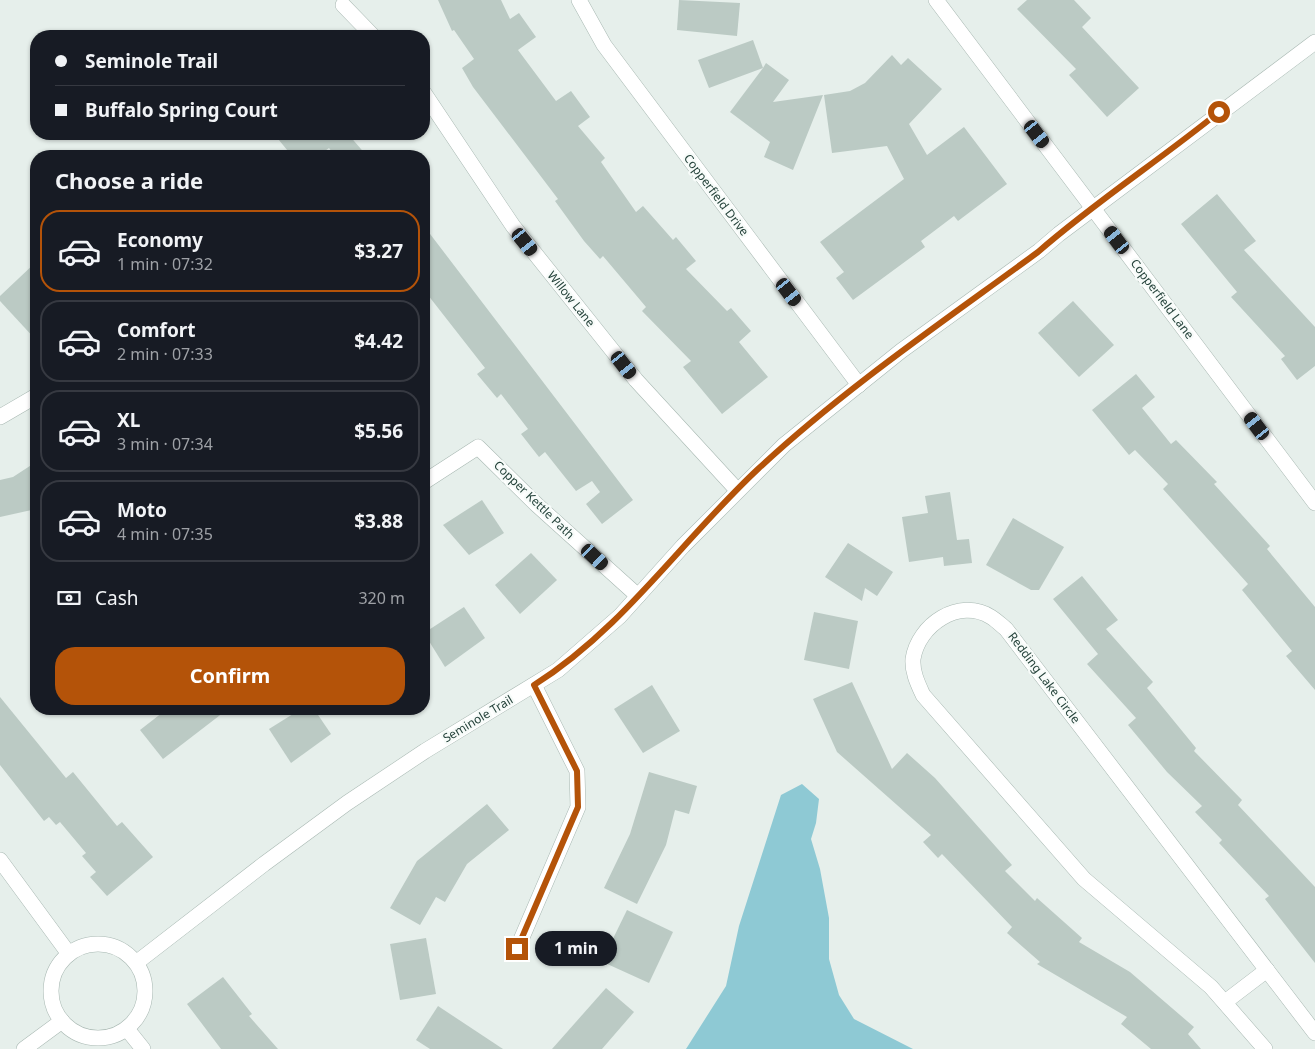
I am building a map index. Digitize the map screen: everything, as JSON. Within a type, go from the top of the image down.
[{"type":"street","name":"Copperfield Drive","points":[[579,0],[604,45],[859,385]]},
{"type":"street","name":"Copperfield Lane","points":[[936,0],[1315,503]]},
{"type":"street","points":[[343,5],[367,30]]},
{"type":"street","name":"Seminole Trail","points":[[136,963],[264,864],[347,803],[425,750],[558,670],[620,616],[737,490],[784,445],[901,351],[1023,263],[1315,42]]},
{"type":"street","name":"Willow Lane","points":[[430,102],[513,226],[636,380],[737,490]]},
{"type":"street","points":[[0,417],[30,400]]},
{"type":"street","name":"Copper Kettle Path","points":[[430,478],[478,447],[537,505],[638,596]]},
{"type":"street","name":"Redding Lake Circle","points":[[1265,1049],[1211,987],[1084,878],[923,695],[915,679],[913,660],[918,642],[943,615],[959,611],[976,611],[990,616],[1006,629],[1315,1033]]},
{"type":"street","points":[[517,949],[578,807],[577,771],[534,685]]},
{"type":"street","points":[[0,860],[69,954]]},
{"type":"street","points":[[97,944],[112,946],[125,953],[136,963],[143,976],[146,990],[144,1005],[137,1018],[127,1028],[114,1035],[100,1038],[86,1036],[73,1030],[62,1021],[52,998],[52,986],[54,974],[69,954],[82,947],[97,944]]},
{"type":"street","points":[[1225,1002],[1267,970]]},
{"type":"street","points":[[24,1049],[62,1021]]},
{"type":"street","points":[[127,1028],[143,1049]]},
{"type":"water","points":[[802,784],[819,799],[816,823],[811,839],[820,869],[829,918],[829,959],[839,995],[854,1019],[913,1049],[686,1049],[726,986],[739,926],[781,795]]},
{"type":"building","points":[[438,0],[501,0],[510,19],[519,13],[536,37],[518,50],[556,101],[571,91],[590,117],[578,126],[605,158],[601,162],[636,212],[643,206],[673,240],[676,237],[696,261],[686,269],[727,311],[731,308],[751,331],[739,342],[768,377],[722,414],[683,367],[691,361],[642,311],[646,307],[603,256],[600,259],[584,241],[555,201],[558,199],[473,87],[462,68],[474,59],[454,30],[452,31]]},
{"type":"building","points":[[679,0],[740,3],[737,36],[677,30]]},
{"type":"building","points":[[1027,0],[1074,0],[1091,18],[1082,27],[1139,88],[1107,117],[1069,75],[1076,69],[1017,9]]},
{"type":"building","points":[[753,40],[763,68],[709,88],[698,60]]},
{"type":"building","points":[[892,55],[901,65],[908,58],[942,89],[909,124],[927,155],[964,127],[1007,184],[958,221],[954,216],[921,241],[925,247],[853,300],[836,278],[844,272],[820,242],[904,179],[887,146],[832,153],[824,95],[850,91],[865,83]]},
{"type":"building","points":[[766,63],[789,80],[773,102],[823,95],[793,170],[764,157],[770,142],[730,112]]},
{"type":"building","points":[[279,140],[353,140],[362,150],[330,150],[329,148],[326,150],[287,150]]},
{"type":"building","points":[[1217,194],[1256,241],[1244,250],[1315,327],[1315,366],[1297,380],[1281,359],[1285,356],[1231,297],[1237,292],[1181,224]]},
{"type":"building","points":[[430,234],[633,500],[602,524],[586,504],[600,492],[592,481],[576,491],[545,452],[539,457],[521,434],[528,429],[501,394],[497,398],[477,374],[485,368],[430,298]]},
{"type":"building","points":[[30,268],[30,334],[0,301],[0,296]]},
{"type":"building","points":[[1073,301],[1114,345],[1079,377],[1038,333]]},
{"type":"building","points":[[1136,374],[1155,397],[1142,408],[1171,444],[1176,440],[1217,482],[1214,484],[1270,546],[1267,549],[1315,607],[1315,690],[1286,656],[1292,651],[1242,590],[1248,584],[1163,489],[1168,484],[1135,450],[1129,455],[1092,410]]},
{"type":"building","points":[[30,466],[30,510],[0,517],[0,480],[13,477]]},
{"type":"building","points":[[950,492],[957,540],[969,539],[972,563],[944,566],[943,557],[909,562],[902,517],[928,513],[925,496]]},
{"type":"building","points":[[482,500],[504,533],[469,555],[443,525]]},
{"type":"building","points":[[1013,518],[1064,547],[1039,590],[1031,590],[986,565]]},
{"type":"building","points":[[848,543],[893,572],[877,596],[865,588],[862,601],[825,577]]},
{"type":"building","points":[[531,553],[557,580],[520,614],[495,585]]},
{"type":"building","points":[[1082,576],[1118,620],[1106,629],[1153,682],[1147,688],[1196,748],[1194,751],[1242,800],[1238,805],[1315,887],[1315,963],[1265,899],[1269,896],[1219,843],[1222,840],[1195,812],[1202,806],[1167,772],[1128,725],[1136,718],[1087,664],[1098,654],[1053,599]]},
{"type":"building","points":[[464,607],[485,638],[445,667],[430,643],[430,629]]},
{"type":"building","points":[[814,612],[858,621],[849,669],[804,660]]},
{"type":"building","points":[[852,682],[892,769],[907,753],[935,778],[1012,865],[1005,871],[1035,901],[1037,898],[1082,938],[1079,942],[1130,972],[1194,1027],[1188,1034],[1201,1049],[1151,1049],[1121,1024],[1127,1017],[1037,964],[1040,962],[1007,933],[1012,927],[942,854],[938,858],[923,842],[931,835],[837,752],[813,699]]},
{"type":"building","points":[[652,685],[680,731],[643,753],[614,709]]},
{"type":"building","points":[[0,697],[66,778],[73,772],[117,826],[122,822],[153,857],[107,896],[90,877],[96,872],[82,856],[86,853],[60,822],[56,825],[49,817],[44,821],[0,765]]},
{"type":"building","points":[[159,715],[220,715],[163,759],[140,730]]},
{"type":"building","points":[[291,715],[318,715],[331,734],[291,763],[269,729]]},
{"type":"building","points":[[649,772],[697,786],[689,814],[675,810],[666,845],[637,904],[604,888],[630,834]]},
{"type":"building","points":[[487,804],[509,830],[467,864],[445,902],[436,897],[420,925],[390,908],[417,861]]},
{"type":"building","points":[[627,910],[673,932],[649,983],[605,963],[605,955]]},
{"type":"building","points":[[426,938],[436,994],[400,1000],[390,944]]},
{"type":"building","points":[[223,977],[252,1014],[249,1016],[278,1049],[221,1049],[187,1004]]},
{"type":"building","points":[[606,988],[634,1012],[602,1049],[552,1049]]},
{"type":"building","points":[[438,1006],[503,1049],[430,1049],[416,1040]]},
{"type":"route","points":[[517,949],[578,807],[579,787],[577,771],[534,685],[558,670],[620,616],[683,546],[784,445],[901,351],[1038,252],[1078,219],[1179,145],[1219,112]]}]
